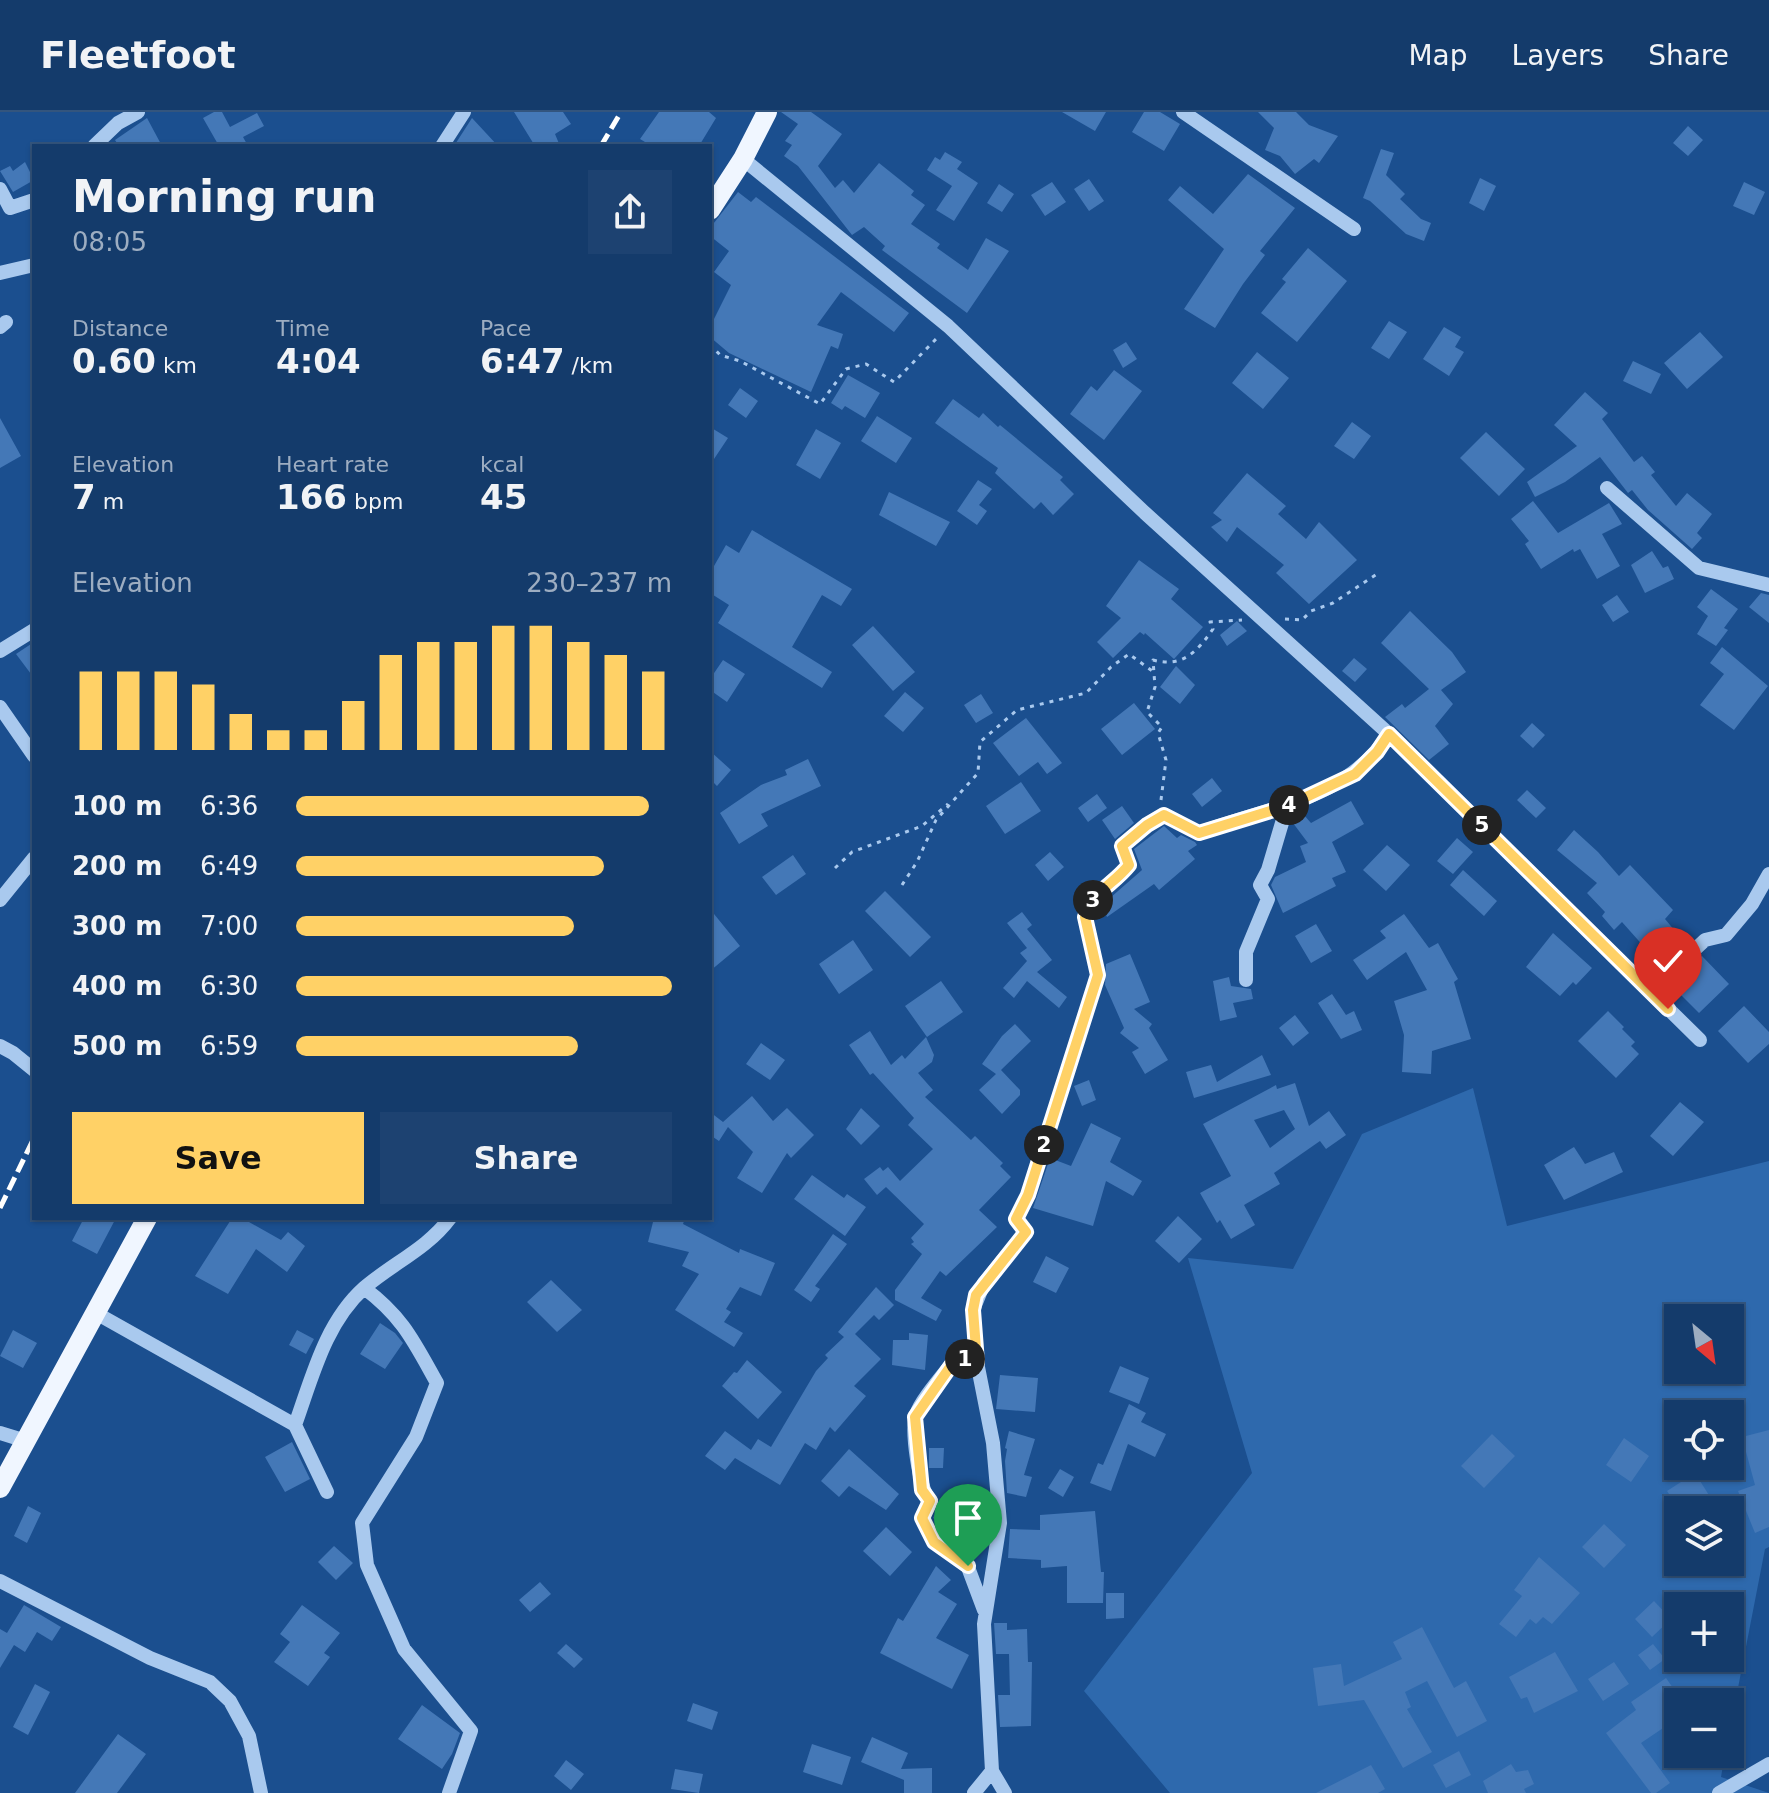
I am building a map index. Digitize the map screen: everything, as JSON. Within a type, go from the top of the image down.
[{"type":"main road","points":[[712,207],[743,159],[767,112]]},
{"type":"main road","points":[[0,1488],[146,1220]]},
{"type":"street","points":[[96,144],[118,123],[138,112]]},
{"type":"street","points":[[443,144],[464,112]]},
{"type":"street","points":[[1183,112],[1354,229]]},
{"type":"street","points":[[743,159],[948,326],[1258,617],[1389,734],[1700,1040]]},
{"type":"street","points":[[0,189],[10,208],[32,201]]},
{"type":"street","points":[[0,273],[32,265]]},
{"type":"street","points":[[1607,488],[1699,568],[1769,585]]},
{"type":"street","points":[[0,651],[32,631]]},
{"type":"street","points":[[0,707],[32,753]]},
{"type":"street","points":[[1005,1793],[992,1771],[985,1612],[1000,1523],[993,1443],[977,1362],[973,1310],[976,1295],[1026,1232],[1016,1219],[1028,1195],[1098,975],[1085,917],[1090,903],[1103,886],[1119,877],[1129,865],[1122,846],[1164,815],[1199,833],[1287,806],[1355,774],[1377,752],[1389,734]]},
{"type":"street","points":[[1246,980],[1246,952],[1268,899],[1260,885],[1268,870],[1287,806]]},
{"type":"street","points":[[0,900],[32,860]]},
{"type":"street","points":[[1646,985],[1661,981],[1705,940],[1726,935],[1752,904],[1769,874]]},
{"type":"street","points":[[0,1046],[32,1068]]},
{"type":"street","points":[[295,1425],[325,1341],[364,1288],[428,1243],[448,1220]]},
{"type":"street","points":[[364,1288],[390,1307],[407,1329],[437,1383],[416,1437],[362,1523],[367,1565],[404,1649],[471,1731],[449,1793]]},
{"type":"street","points":[[94,1312],[295,1425],[327,1492]]},
{"type":"street","points":[[977,1362],[957,1357],[918,1410],[915,1426],[922,1490],[930,1501],[922,1518],[934,1542],[968,1566],[985,1612]]},
{"type":"street","points":[[0,1433],[26,1441]]},
{"type":"street","points":[[0,1581],[150,1658],[210,1682],[230,1701],[249,1736],[261,1793]]},
{"type":"street","points":[[1719,1793],[1769,1764]]},
{"type":"street","points":[[974,1793],[992,1771]]},
{"type":"path","points":[[712,346],[720,355],[740,361],[820,404],[846,369],[866,364],[894,382],[948,326]]},
{"type":"path","points":[[1159,806],[1166,760],[1158,733],[1162,727],[1147,712],[1155,687],[1153,660],[1169,664],[1183,661],[1213,629],[1210,622],[1258,617],[1302,620],[1311,611],[1333,603],[1377,574]]},
{"type":"path","points":[[902,885],[917,862],[936,820],[978,773],[980,742],[1017,710],[1086,693],[1129,654],[1155,673]]},
{"type":"path","points":[[835,868],[852,852],[922,826],[957,796]]},
{"type":"shaded area","points":[[1473,1088],[1507,1226],[1769,1161],[1769,1547],[1765,1549],[1744,1657],[1744,1592],[1664,1592],[1664,1672],[1741,1672],[1738,1688],[1664,1688],[1664,1768],[1723,1768],[1721,1777],[1769,1793],[1170,1793],[1084,1691],[1252,1473],[1188,1258],[1293,1269],[1362,1134]]},
{"type":"building","points":[[214,112],[222,112],[230,127],[257,113],[264,126],[243,137],[247,144],[218,144],[203,118]]},
{"type":"building","points":[[514,112],[563,112],[571,124],[555,134],[559,144],[534,144]]},
{"type":"building","points":[[659,112],[709,112],[716,118],[700,144],[644,144],[640,139]]},
{"type":"building","points":[[781,112],[811,112],[842,134],[818,166],[835,188],[843,180],[854,193],[879,163],[914,191],[911,195],[925,205],[911,224],[940,244],[937,248],[968,270],[986,238],[1009,251],[967,313],[882,250],[885,246],[864,227],[852,235],[798,166],[784,156],[792,145],[785,141],[798,124]]},
{"type":"building","points":[[1062,112],[1106,112],[1095,131]]},
{"type":"building","points":[[1144,112],[1160,112],[1180,124],[1164,151],[1132,132]]},
{"type":"building","points":[[1258,112],[1296,112],[1309,125],[1338,136],[1319,163],[1314,159],[1295,174],[1280,156],[1265,150],[1274,128]]},
{"type":"building","points":[[147,118],[161,144],[118,144],[115,140]]},
{"type":"building","points":[[472,118],[496,144],[455,144]]},
{"type":"building","points":[[1688,126],[1703,140],[1688,156],[1673,143]]},
{"type":"building","points":[[1381,149],[1394,153],[1386,175],[1405,194],[1400,199],[1421,219],[1431,223],[1424,241],[1406,234],[1363,198]]},
{"type":"building","points":[[945,152],[962,162],[957,169],[978,183],[954,221],[936,210],[952,186],[927,170],[935,157],[940,160]]},
{"type":"building","points":[[25,162],[32,181],[13,192],[0,171],[10,166],[13,171]]},
{"type":"building","points":[[1248,174],[1295,208],[1260,251],[1265,255],[1215,328],[1184,309],[1224,249],[1168,200],[1180,186],[1213,214]]},
{"type":"building","points":[[1480,178],[1496,186],[1484,211],[1469,203]]},
{"type":"building","points":[[1089,179],[1104,201],[1089,211],[1074,189]]},
{"type":"building","points":[[1052,182],[1066,202],[1045,216],[1031,195]]},
{"type":"building","points":[[1744,182],[1765,192],[1754,215],[1733,206]]},
{"type":"building","points":[[999,184],[1014,194],[1002,212],[987,203]]},
{"type":"building","points":[[738,192],[751,202],[756,197],[909,313],[894,332],[841,292],[817,325],[843,334],[838,349],[831,346],[811,392],[729,353],[712,339],[712,323],[731,285],[714,272],[729,251],[712,238],[712,225]]},
{"type":"building","points":[[1308,248],[1347,281],[1297,342],[1261,313],[1286,282],[1282,279]]},
{"type":"building","points":[[1389,321],[1407,332],[1389,359],[1371,348]]},
{"type":"building","points":[[1444,327],[1461,337],[1455,347],[1464,352],[1449,376],[1423,359]]},
{"type":"building","points":[[1700,332],[1723,357],[1687,389],[1664,363]]},
{"type":"building","points":[[1126,342],[1137,359],[1123,368],[1113,350]]},
{"type":"building","points":[[1257,352],[1289,378],[1263,409],[1232,383]]},
{"type":"building","points":[[1633,361],[1661,374],[1651,394],[1623,381]]},
{"type":"building","points":[[1114,370],[1142,391],[1104,440],[1070,414],[1091,386],[1097,391]]},
{"type":"building","points":[[848,375],[880,393],[865,418],[845,406],[842,410],[831,403]]},
{"type":"building","points":[[740,388],[758,401],[746,418],[728,405]]},
{"type":"building","points":[[1585,392],[1608,413],[1602,419],[1634,462],[1642,456],[1655,472],[1651,475],[1676,506],[1687,493],[1712,514],[1697,533],[1702,538],[1692,549],[1648,510],[1632,490],[1628,493],[1600,457],[1565,482],[1535,497],[1527,482],[1577,446],[1554,425]]},
{"type":"building","points":[[953,399],[979,418],[983,413],[998,427],[1000,425],[1063,477],[1060,480],[1074,494],[1053,515],[1041,502],[1034,509],[995,473],[998,468],[935,423]]},
{"type":"building","points":[[877,416],[912,438],[896,463],[861,441]]},
{"type":"building","points":[[0,418],[21,456],[0,468]]},
{"type":"building","points":[[1352,422],[1371,436],[1354,459],[1334,446]]},
{"type":"building","points":[[712,428],[728,438],[712,462]]},
{"type":"building","points":[[816,429],[841,443],[820,479],[796,465]]},
{"type":"building","points":[[1486,432],[1525,469],[1499,496],[1460,458]]},
{"type":"building","points":[[1247,473],[1286,506],[1278,514],[1306,539],[1319,522],[1357,560],[1309,604],[1276,573],[1284,565],[1237,527],[1227,542],[1211,527],[1222,520],[1213,513]]},
{"type":"building","points":[[978,480],[992,489],[979,505],[987,511],[977,525],[957,511]]},
{"type":"building","points":[[889,492],[950,522],[936,546],[879,515]]},
{"type":"building","points":[[1533,501],[1558,533],[1609,503],[1622,524],[1602,534],[1620,566],[1597,579],[1580,549],[1574,552],[1573,549],[1541,569],[1525,544],[1529,541],[1511,519]]},
{"type":"building","points":[[752,530],[852,589],[841,606],[822,595],[792,647],[832,672],[822,688],[718,623],[729,605],[712,594],[712,570],[726,545],[739,553]]},
{"type":"building","points":[[1652,551],[1663,568],[1668,566],[1674,579],[1645,593],[1631,565]]},
{"type":"building","points":[[1139,560],[1179,589],[1171,599],[1203,627],[1174,659],[1145,633],[1140,632],[1113,658],[1097,642],[1121,618],[1106,606]]},
{"type":"building","points":[[1711,589],[1738,609],[1716,646],[1697,634],[1708,616],[1697,607]]},
{"type":"building","points":[[1761,593],[1769,595],[1769,623],[1749,607]]},
{"type":"building","points":[[1617,595],[1629,612],[1613,622],[1602,605]]},
{"type":"building","points":[[1410,611],[1452,652],[1466,672],[1441,690],[1453,704],[1435,726],[1449,744],[1429,760],[1385,717],[1402,704],[1405,708],[1429,689],[1381,643]]},
{"type":"building","points":[[1237,621],[1247,631],[1227,646],[1220,635]]},
{"type":"building","points":[[873,626],[915,672],[893,691],[852,645]]},
{"type":"building","points":[[32,643],[32,675],[16,654]]},
{"type":"building","points":[[1722,647],[1768,686],[1734,730],[1700,705],[1724,674],[1710,663]]},
{"type":"building","points":[[1354,658],[1367,669],[1355,682],[1342,671]]},
{"type":"building","points":[[723,660],[745,674],[727,702],[712,691],[712,676]]},
{"type":"building","points":[[1176,666],[1195,685],[1180,704],[1160,687]]},
{"type":"building","points":[[905,692],[924,708],[903,732],[884,716]]},
{"type":"building","points":[[981,694],[993,713],[976,723],[964,705]]},
{"type":"building","points":[[1134,703],[1155,729],[1122,755],[1101,729]]},
{"type":"building","points":[[1026,718],[1062,763],[1047,774],[1038,762],[1019,776],[993,743]]},
{"type":"building","points":[[1532,723],[1545,735],[1533,748],[1520,736]]},
{"type":"building","points":[[712,753],[731,770],[717,786],[712,781]]},
{"type":"building","points":[[808,759],[821,786],[761,814],[768,826],[739,844],[720,813],[761,785],[787,775],[785,770]]},
{"type":"building","points":[[1212,778],[1222,791],[1202,807],[1192,794]]},
{"type":"building","points":[[1021,782],[1041,811],[1005,834],[986,806]]},
{"type":"building","points":[[1527,790],[1546,808],[1536,818],[1517,800]]},
{"type":"building","points":[[1097,794],[1107,808],[1088,822],[1078,808]]},
{"type":"building","points":[[1351,801],[1364,824],[1332,842],[1346,872],[1332,878],[1336,886],[1283,913],[1271,885],[1275,877],[1306,862],[1300,846],[1308,843],[1293,823],[1304,815],[1311,823]]},
{"type":"building","points":[[1122,806],[1134,823],[1115,839],[1102,820]]},
{"type":"building","points":[[1164,826],[1177,838],[1181,835],[1195,842],[1197,845],[1188,851],[1195,859],[1159,890],[1154,884],[1107,917],[1102,905],[1142,870],[1134,849]]},
{"type":"building","points":[[1574,830],[1619,876],[1630,865],[1673,910],[1665,919],[1686,944],[1662,967],[1622,922],[1614,930],[1602,916],[1605,912],[1587,893],[1597,883],[1557,850]]},
{"type":"building","points":[[1457,838],[1473,852],[1453,874],[1437,861]]},
{"type":"building","points":[[1387,845],[1410,865],[1386,891],[1363,870]]},
{"type":"building","points":[[1050,852],[1064,867],[1048,881],[1035,865]]},
{"type":"building","points":[[793,855],[806,874],[776,895],[762,877]]},
{"type":"building","points":[[1463,870],[1497,901],[1484,916],[1450,885]]},
{"type":"building","points":[[885,891],[931,937],[910,957],[865,911]]},
{"type":"building","points":[[712,911],[740,946],[712,969]]},
{"type":"building","points":[[1022,912],[1032,925],[1027,929],[1052,960],[1037,972],[1067,997],[1059,1008],[1027,981],[1014,998],[1003,988],[1027,961],[1020,953],[1027,948],[1007,923]]},
{"type":"building","points":[[1404,914],[1429,948],[1438,943],[1458,979],[1454,982],[1471,1039],[1432,1051],[1431,1074],[1402,1072],[1404,1035],[1394,1001],[1427,990],[1406,952],[1367,980],[1353,960],[1386,938],[1380,931]]},
{"type":"building","points":[[1316,924],[1332,951],[1311,963],[1295,936]]},
{"type":"building","points":[[1553,933],[1592,968],[1560,996],[1526,967]]},
{"type":"building","points":[[853,940],[873,970],[839,994],[819,964]]},
{"type":"building","points":[[1130,954],[1150,1002],[1134,1009],[1152,1024],[1149,1028],[1168,1060],[1145,1074],[1132,1052],[1139,1048],[1120,1033],[1124,1028],[1105,985],[1106,964]]},
{"type":"building","points":[[1702,956],[1729,984],[1699,1013],[1671,985]]},
{"type":"building","points":[[1229,977],[1231,986],[1251,989],[1253,999],[1233,1003],[1237,1017],[1220,1021],[1213,981]]},
{"type":"building","points":[[941,981],[963,1012],[927,1037],[905,1006]]},
{"type":"building","points":[[1332,994],[1346,1015],[1354,1011],[1362,1030],[1341,1039],[1318,1003]]},
{"type":"building","points":[[1744,1006],[1769,1032],[1769,1044],[1748,1063],[1718,1031]]},
{"type":"building","points":[[1608,1011],[1635,1042],[1631,1046],[1639,1054],[1616,1078],[1578,1041]]},
{"type":"building","points":[[1295,1015],[1309,1033],[1293,1046],[1279,1028]]},
{"type":"building","points":[[1015,1024],[1031,1041],[1001,1070],[1020,1090],[1020,1095],[1002,1114],[979,1090],[996,1074],[982,1064]]},
{"type":"building","points":[[870,1031],[891,1065],[902,1055],[905,1059],[926,1037],[934,1055],[932,1062],[918,1073],[933,1090],[925,1097],[971,1140],[975,1136],[1003,1163],[1000,1166],[1011,1177],[979,1210],[997,1227],[946,1276],[940,1271],[921,1298],[942,1310],[936,1321],[895,1300],[895,1290],[922,1254],[911,1244],[914,1242],[911,1238],[924,1224],[886,1187],[877,1195],[864,1179],[880,1167],[883,1171],[888,1167],[900,1181],[933,1149],[908,1125],[914,1118],[873,1073],[870,1075],[849,1045]]},
{"type":"building","points":[[761,1043],[785,1060],[770,1080],[746,1064]]},
{"type":"building","points":[[1262,1055],[1271,1075],[1194,1098],[1186,1072],[1211,1065],[1217,1082]]},
{"type":"building","points":[[1089,1080],[1096,1100],[1082,1106],[1074,1086]]},
{"type":"building","points":[[1295,1083],[1309,1126],[1329,1111],[1346,1135],[1326,1149],[1320,1141],[1274,1173],[1280,1184],[1244,1205],[1255,1225],[1231,1239],[1220,1220],[1217,1223],[1200,1193],[1231,1176],[1203,1124],[1276,1085],[1277,1089]],"holes":[[[1284,1110],[1295,1129],[1270,1148],[1254,1120]]]},
{"type":"building","points":[[752,1096],[773,1121],[787,1108],[814,1135],[791,1158],[787,1153],[762,1193],[737,1178],[753,1152],[728,1127],[719,1141],[712,1136],[712,1114],[723,1122]]},
{"type":"building","points":[[1680,1102],[1704,1122],[1673,1156],[1650,1136]]},
{"type":"building","points":[[861,1108],[880,1126],[861,1145],[846,1129]]},
{"type":"building","points":[[1091,1123],[1121,1138],[1110,1162],[1142,1181],[1133,1196],[1106,1181],[1093,1226],[1033,1208],[1050,1158],[1071,1166]]},
{"type":"building","points":[[1574,1147],[1585,1164],[1614,1152],[1623,1172],[1564,1200],[1544,1165]]},
{"type":"building","points":[[812,1175],[844,1198],[847,1194],[866,1207],[845,1236],[794,1199]]},
{"type":"building","points":[[1178,1216],[1202,1239],[1179,1263],[1155,1241]]},
{"type":"building","points":[[83,1220],[115,1220],[97,1254],[72,1241]]},
{"type":"building","points":[[231,1220],[246,1220],[281,1240],[288,1232],[305,1246],[287,1272],[256,1249],[228,1294],[195,1276]]},
{"type":"building","points":[[654,1220],[684,1221],[683,1224],[739,1253],[740,1249],[775,1263],[761,1296],[740,1287],[726,1309],[731,1312],[724,1322],[743,1333],[734,1347],[675,1310],[699,1274],[682,1266],[689,1252],[648,1242]]},
{"type":"building","points":[[833,1234],[847,1244],[815,1286],[820,1289],[811,1302],[794,1290]]},
{"type":"building","points":[[1046,1256],[1069,1268],[1056,1293],[1033,1282]]},
{"type":"building","points":[[551,1280],[582,1310],[557,1332],[527,1302]]},
{"type":"building","points":[[876,1287],[894,1305],[879,1320],[874,1315],[855,1334],[881,1359],[854,1386],[866,1396],[835,1432],[830,1427],[816,1450],[805,1443],[780,1485],[735,1458],[725,1470],[705,1456],[725,1431],[751,1450],[758,1439],[771,1447],[816,1371],[828,1358],[825,1355],[844,1337],[838,1332]]},
{"type":"building","points":[[380,1323],[403,1343],[385,1369],[360,1354]]},
{"type":"building","points":[[13,1330],[37,1343],[23,1368],[0,1356]]},
{"type":"building","points":[[297,1330],[314,1339],[306,1354],[289,1345]]},
{"type":"building","points":[[909,1333],[928,1335],[925,1370],[892,1365],[893,1340],[909,1340]]},
{"type":"building","points":[[747,1360],[782,1392],[758,1419],[722,1386]]},
{"type":"building","points":[[1120,1366],[1149,1378],[1139,1404],[1109,1392]]},
{"type":"building","points":[[1000,1375],[1038,1378],[1035,1412],[996,1409]]},
{"type":"building","points":[[1129,1404],[1146,1413],[1141,1422],[1166,1434],[1155,1457],[1128,1444],[1111,1491],[1090,1483],[1098,1463],[1103,1465]]},
{"type":"building","points":[[1769,1430],[1769,1527],[1755,1533],[1744,1506],[1744,1496],[1740,1496],[1738,1491],[1755,1485],[1744,1436]]},
{"type":"building","points":[[1009,1431],[1035,1439],[1024,1475],[1032,1477],[1026,1497],[1007,1493],[1005,1448]]},
{"type":"building","points":[[1492,1434],[1515,1456],[1484,1488],[1461,1466]]},
{"type":"building","points":[[1624,1438],[1649,1456],[1631,1482],[1606,1465]]},
{"type":"building","points":[[292,1442],[310,1479],[285,1492],[265,1457]]},
{"type":"building","points":[[929,1448],[944,1448],[943,1468],[929,1468]]},
{"type":"building","points":[[849,1449],[899,1494],[886,1510],[849,1486],[839,1497],[821,1481]]},
{"type":"building","points":[[1060,1469],[1074,1477],[1063,1497],[1048,1488]]},
{"type":"building","points":[[1684,1480],[1699,1480],[1709,1496],[1670,1496],[1667,1491]]},
{"type":"building","points":[[945,1494],[964,1505],[949,1528],[933,1518]]},
{"type":"building","points":[[28,1506],[41,1513],[27,1543],[14,1536]]},
{"type":"building","points":[[1095,1511],[1101,1572],[1104,1572],[1103,1603],[1067,1603],[1067,1566],[1041,1568],[1041,1560],[1008,1558],[1010,1529],[1040,1530],[1040,1515]]},
{"type":"building","points":[[1604,1524],[1626,1545],[1604,1568],[1582,1547]]},
{"type":"building","points":[[886,1527],[912,1552],[890,1576],[863,1551]]},
{"type":"building","points":[[334,1546],[353,1563],[336,1580],[318,1562]]},
{"type":"building","points":[[1539,1557],[1580,1593],[1552,1624],[1543,1617],[1536,1624],[1530,1619],[1516,1637],[1499,1624],[1522,1596],[1514,1590]]},
{"type":"building","points":[[936,1566],[951,1580],[938,1592],[957,1604],[936,1638],[969,1655],[952,1689],[880,1653],[898,1618],[903,1621]]},
{"type":"building","points":[[540,1582],[551,1594],[530,1612],[519,1600]]},
{"type":"building","points":[[1106,1593],[1124,1593],[1124,1618],[1106,1619]]},
{"type":"building","points":[[1654,1601],[1664,1612],[1664,1626],[1652,1637],[1635,1619]]},
{"type":"building","points":[[24,1605],[61,1627],[52,1641],[37,1632],[25,1652],[14,1645],[0,1668],[0,1629],[7,1633]]},
{"type":"building","points":[[302,1605],[340,1633],[324,1653],[330,1657],[308,1686],[274,1662],[290,1642],[280,1634]]},
{"type":"building","points":[[994,1623],[1007,1623],[1007,1630],[1027,1629],[1028,1662],[1032,1662],[1031,1726],[1000,1727],[998,1695],[1010,1695],[1009,1654],[996,1654]]},
{"type":"building","points":[[1422,1627],[1454,1688],[1466,1681],[1487,1721],[1457,1737],[1427,1681],[1405,1692],[1411,1707],[1407,1709],[1432,1752],[1403,1768],[1364,1700],[1318,1706],[1313,1668],[1341,1664],[1344,1686],[1402,1659],[1393,1642]]},
{"type":"building","points":[[566,1644],[583,1659],[574,1668],[557,1653]]},
{"type":"building","points":[[1653,1644],[1664,1660],[1650,1670],[1638,1655]]},
{"type":"building","points":[[1555,1652],[1578,1691],[1534,1713],[1527,1697],[1521,1699],[1509,1677]]},
{"type":"building","points":[[1614,1662],[1629,1684],[1603,1701],[1588,1679]]},
{"type":"building","points":[[1666,1678],[1673,1688],[1664,1688],[1664,1727],[1641,1743],[1670,1783],[1656,1793],[1651,1793],[1606,1733],[1636,1710],[1631,1702]]},
{"type":"building","points":[[35,1684],[50,1692],[28,1735],[13,1727]]},
{"type":"building","points":[[693,1703],[718,1712],[712,1730],[687,1721]]},
{"type":"building","points":[[422,1705],[460,1733],[442,1769],[398,1739]]},
{"type":"building","points":[[118,1734],[146,1754],[117,1793],[75,1793]]},
{"type":"building","points":[[872,1737],[908,1753],[901,1769],[932,1768],[932,1793],[904,1793],[904,1780],[861,1762]]},
{"type":"building","points":[[812,1744],[851,1757],[842,1785],[803,1772]]},
{"type":"building","points":[[1459,1751],[1471,1775],[1446,1788],[1433,1765]]},
{"type":"building","points":[[566,1760],[584,1774],[571,1790],[554,1776]]},
{"type":"building","points":[[1511,1764],[1516,1772],[1528,1770],[1534,1784],[1524,1789],[1526,1793],[1488,1793],[1483,1781]]},
{"type":"building","points":[[1371,1765],[1385,1789],[1378,1793],[1316,1793]]},
{"type":"building","points":[[675,1769],[703,1774],[699,1793],[671,1789]]},
{"type":"railway","points":[[602,144],[621,112]]},
{"type":"railway","points":[[0,1208],[32,1142]]},
{"type":"route","points":[[968,1566],[934,1542],[922,1518],[930,1501],[922,1490],[915,1417],[957,1357],[977,1362],[973,1310],[976,1295],[1026,1232],[1016,1219],[1028,1195],[1098,975],[1085,917],[1090,903],[1103,886],[1119,877],[1129,865],[1122,846],[1147,825],[1164,815],[1199,833],[1287,806],[1355,774],[1377,752],[1389,734],[1668,1009]]}]
